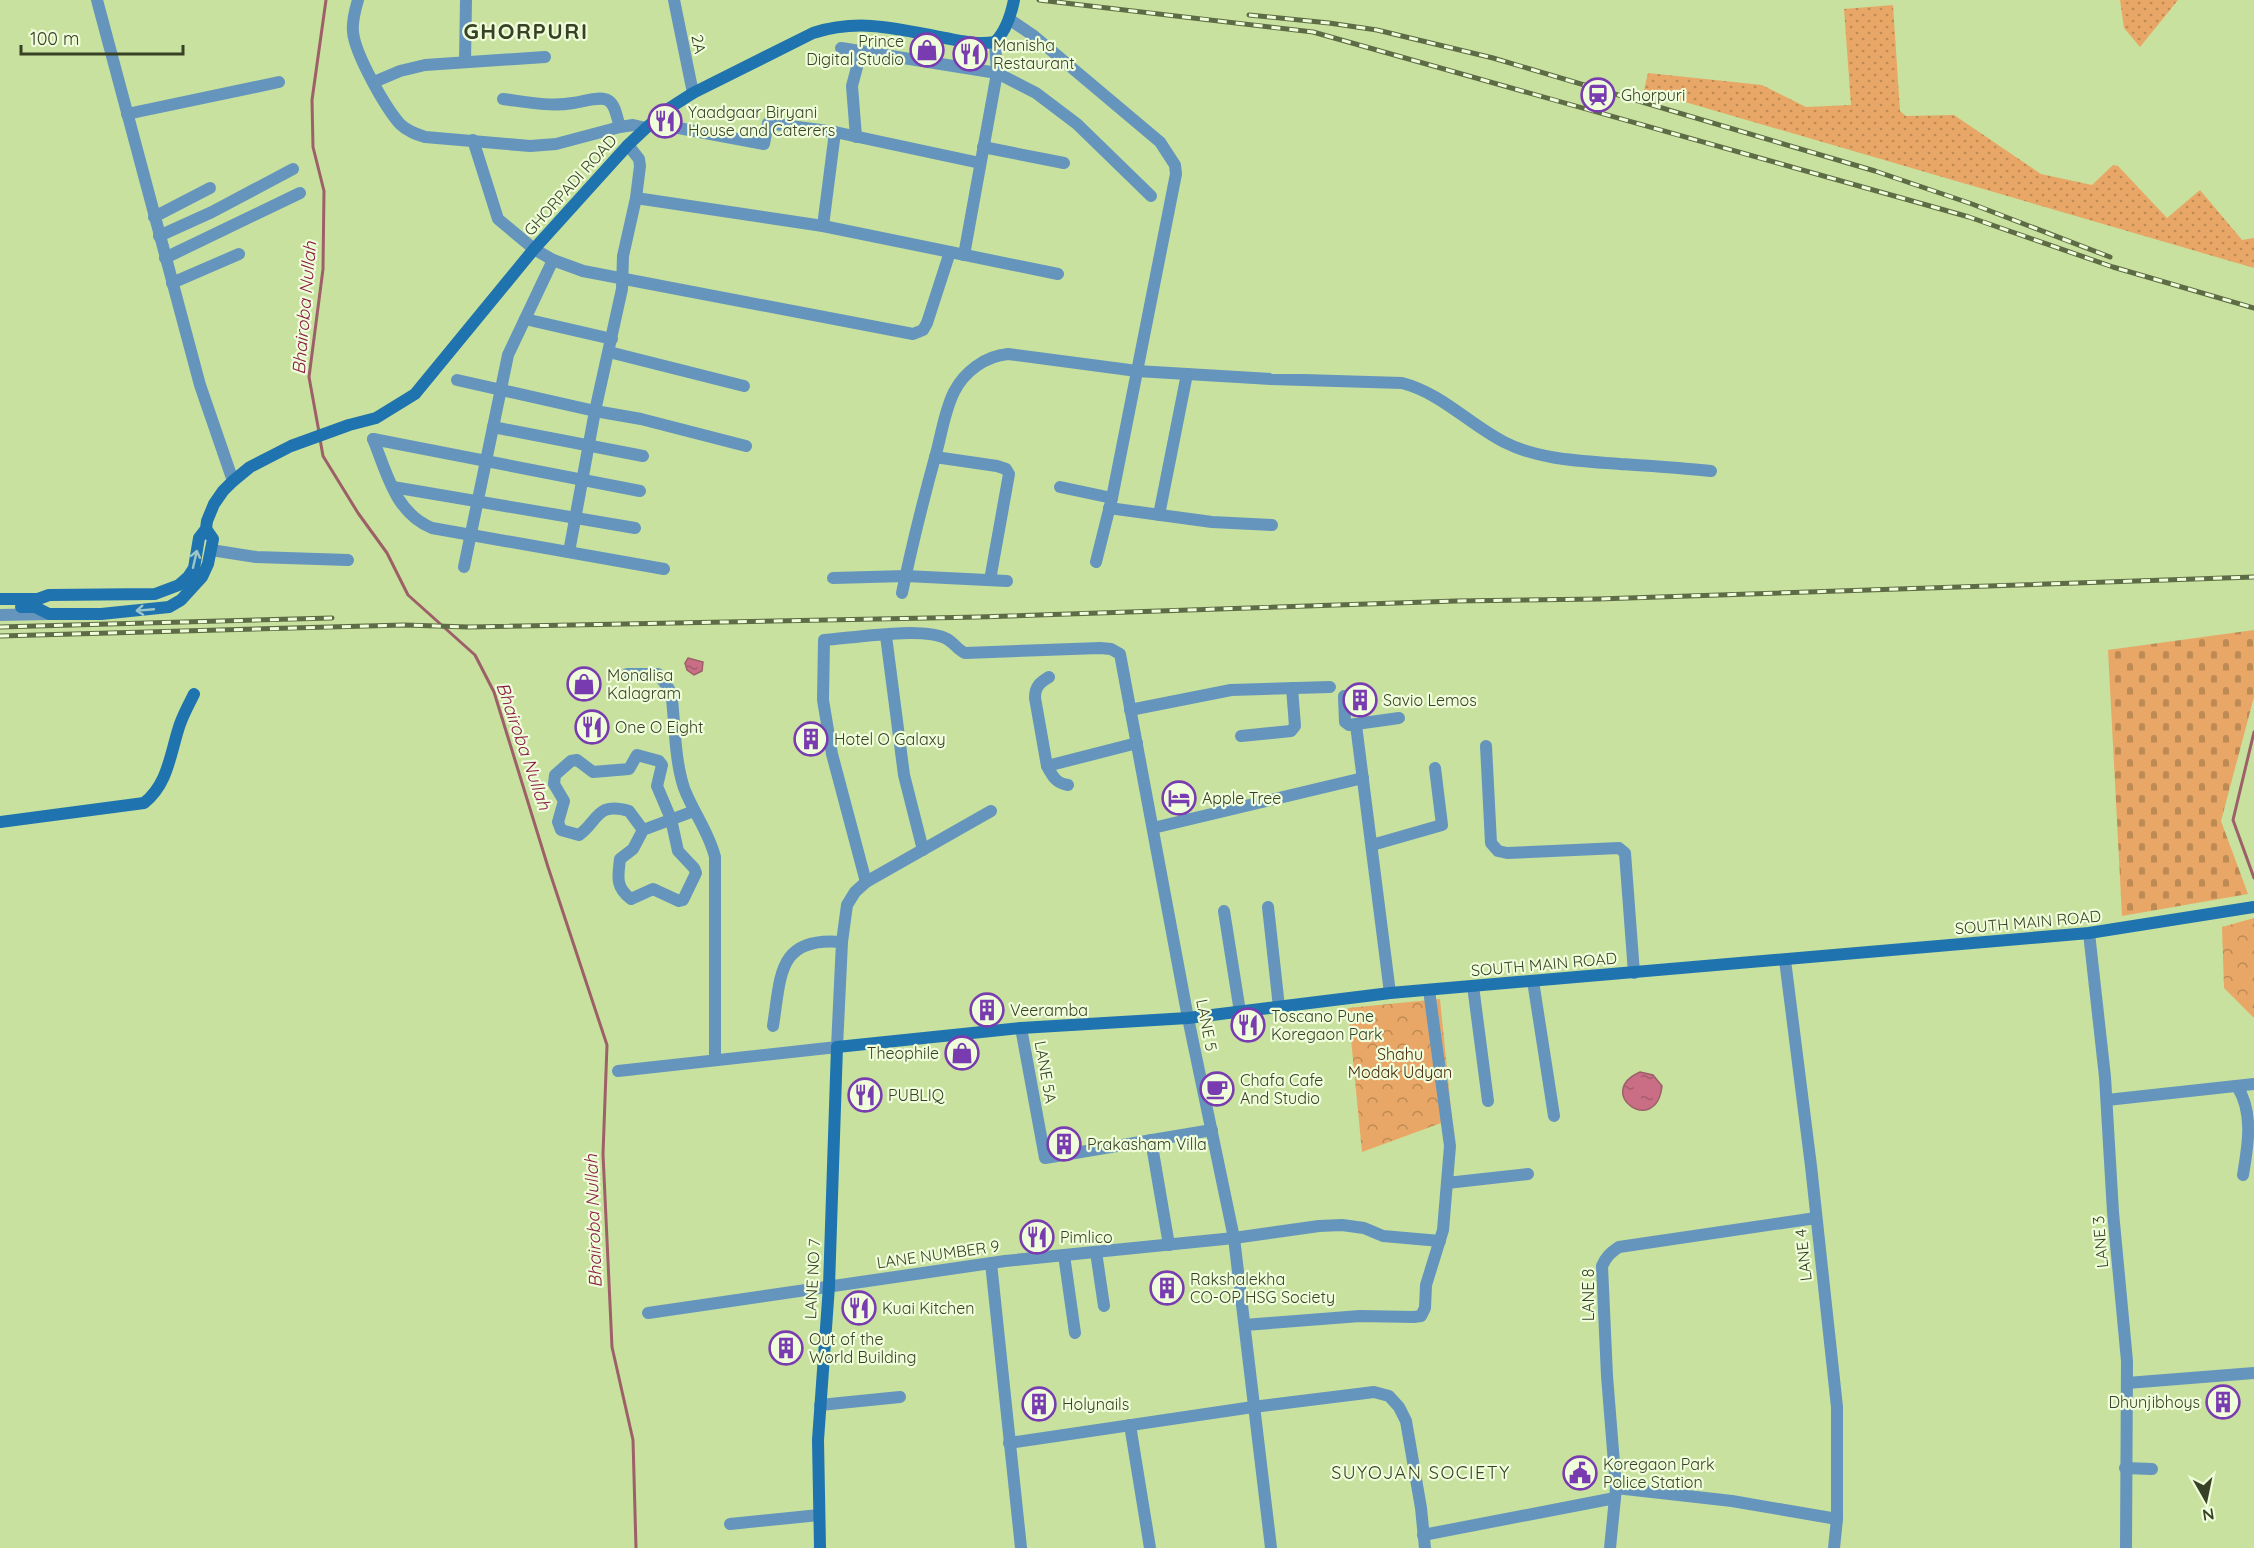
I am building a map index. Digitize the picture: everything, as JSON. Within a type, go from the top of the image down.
[{"type":"main road","points":[[995,42],[1001,36],[1014,0]]},
{"type":"main road","name":"GHORPADI ROAD","points":[[179,585],[194,568],[199,538],[206,529],[214,504],[233,481],[250,467],[291,446],[376,418],[415,394],[534,249],[628,144],[668,109],[693,93],[813,33],[832,27],[873,24],[976,44],[995,42]]},
{"type":"main road","points":[[0,597],[32,603],[49,614],[150,610],[169,607],[184,598],[202,578],[213,539],[206,529]]},
{"type":"main road","points":[[0,607],[32,603],[48,596],[155,594],[179,585],[184,598]]},
{"type":"main road","points":[[0,822],[144,803],[155,794],[162,783],[181,722],[194,694]]},
{"type":"main road","name":"SOUTH MAIN ROAD","points":[[837,1047],[1021,1028],[1188,1018],[1390,993],[2089,933],[2253,907]]},
{"type":"main road","name":"LANE NO 7","points":[[820,1548],[818,1440],[829,1286],[837,1047]]},
{"type":"street","points":[[96,0],[211,421],[233,481]]},
{"type":"street","points":[[358,0],[353,31],[357,48],[374,82],[400,124],[411,132],[425,137],[530,146],[556,144],[620,127],[649,125],[764,144],[768,123],[835,132],[980,163]]},
{"type":"street","points":[[465,62],[466,0]]},
{"type":"street","name":"2A","points":[[674,0],[693,93]]},
{"type":"street","points":[[1008,19],[1034,36],[1160,142],[1175,165],[1176,182],[1111,503],[1096,562]]},
{"type":"street","points":[[964,255],[997,73],[995,42]]},
{"type":"street","points":[[841,48],[997,73],[1036,93],[1077,124],[1151,196]]},
{"type":"street","points":[[856,137],[852,86],[861,52]]},
{"type":"street","points":[[374,82],[400,71],[425,65],[544,57]]},
{"type":"street","points":[[127,114],[279,82]]},
{"type":"street","points":[[503,99],[570,104],[601,98],[612,104],[620,127]]},
{"type":"street","points":[[823,226],[835,132]]},
{"type":"street","points":[[473,140],[498,219],[534,249],[554,260],[583,271],[913,334],[923,330],[927,324],[951,252]]},
{"type":"street","points":[[569,552],[595,411],[610,346],[622,278],[623,256],[636,198],[639,159],[628,144]]},
{"type":"street","points":[[983,147],[1064,163]]},
{"type":"street","points":[[159,236],[212,213],[293,169]]},
{"type":"street","points":[[154,217],[210,188]]},
{"type":"street","points":[[165,258],[300,193]]},
{"type":"street","points":[[636,198],[823,226],[1058,273]]},
{"type":"street","points":[[172,283],[239,254]]},
{"type":"street","points":[[464,567],[508,355],[554,260]]},
{"type":"street","points":[[525,319],[744,386]]},
{"type":"street","points":[[902,593],[935,457],[954,391],[984,360],[998,355],[1008,354],[1137,371],[1402,383],[1420,387],[1505,442],[1533,452],[1578,460],[1711,471]]},
{"type":"street","points":[[1159,515],[1187,374]]},
{"type":"street","points":[[457,380],[640,419],[746,446]]},
{"type":"street","points":[[493,428],[643,456]]},
{"type":"street","points":[[640,491],[373,439],[400,504],[420,524],[664,569]]},
{"type":"street","points":[[935,457],[998,466],[1006,468],[1009,474],[990,580]]},
{"type":"street","points":[[393,487],[635,528]]},
{"type":"street","points":[[1060,487],[1159,515],[1212,522],[1272,525]]},
{"type":"street","points":[[211,550],[256,557],[348,560]]},
{"type":"street","points":[[832,578],[906,576],[1007,581]]},
{"type":"street","points":[[0,597],[48,596]]},
{"type":"street","points":[[0,615],[49,614]]},
{"type":"street","name":"LANE 5","points":[[886,636],[930,634],[946,638],[965,653],[975,654],[1100,648],[1111,649],[1120,654],[1188,1018],[1234,1238],[1271,1548]]},
{"type":"street","points":[[866,882],[832,754],[823,700],[824,640],[886,636],[904,775],[923,850]]},
{"type":"street","points":[[627,674],[658,674],[669,689],[683,784],[694,811],[712,843],[715,857],[715,1060]]},
{"type":"street","points":[[1049,677],[1039,683],[1035,690],[1035,698],[1047,766],[1053,777],[1060,783],[1068,785]]},
{"type":"street","points":[[1131,710],[1232,690],[1330,687]]},
{"type":"street","points":[[1241,736],[1291,731],[1295,726],[1292,688]]},
{"type":"street","points":[[1344,696],[1345,722],[1349,725],[1399,718]]},
{"type":"street","points":[[1356,725],[1390,993]]},
{"type":"street","points":[[1047,766],[1137,743]]},
{"type":"street","points":[[1486,746],[1491,843],[1498,851],[1507,853],[1619,848],[1625,853],[1634,973]]},
{"type":"street","points":[[643,830],[629,811],[613,809],[599,812],[579,835],[561,830],[558,822],[564,801],[554,784],[555,775],[571,761],[576,760],[589,770],[598,772],[629,769],[637,754],[659,761],[663,769],[657,786],[671,819],[678,851],[696,873],[683,900],[679,901],[653,889],[631,899],[627,897],[617,879],[620,859],[633,849],[643,830],[671,819],[694,811]]},
{"type":"street","points":[[1372,845],[1442,825],[1435,768]]},
{"type":"street","points":[[1154,828],[1363,778]]},
{"type":"street","points":[[618,1071],[837,1047],[842,942],[847,905],[855,892],[866,882],[991,811]]},
{"type":"street","points":[[1268,907],[1278,1007]]},
{"type":"street","points":[[1224,911],[1240,1012]]},
{"type":"street","name":"LANE 3","points":[[2089,933],[2107,1100],[2127,1383],[2125,1468],[2127,1548]]},
{"type":"street","points":[[773,1026],[781,972],[787,959],[799,948],[816,942],[842,942]]},
{"type":"street","name":"LANE 4","points":[[1785,960],[1837,1407],[1837,1519],[1834,1548]]},
{"type":"street","points":[[1533,981],[1554,1116]]},
{"type":"street","points":[[1473,986],[1488,1101]]},
{"type":"street","points":[[1245,1325],[1318,1318],[1421,1316],[1425,1308],[1426,1285],[1440,1241],[1450,1146],[1429,990]]},
{"type":"street","name":"LANE 5A","points":[[1021,1028],[1045,1158],[1151,1140]]},
{"type":"street","points":[[2107,1100],[2254,1084]]},
{"type":"street","points":[[2237,1086],[2244,1098],[2248,1116],[2249,1140],[2243,1175]]},
{"type":"street","points":[[1169,1245],[1151,1140],[1212,1130]]},
{"type":"street","points":[[1447,1183],[1528,1174]]},
{"type":"street","name":"LANE 8","points":[[1610,1548],[1615,1493],[1602,1266],[1610,1253],[1619,1247],[1816,1218]]},
{"type":"street","name":"LANE NUMBER 9","points":[[648,1313],[991,1263],[1234,1238],[1319,1226],[1342,1225],[1364,1228],[1383,1236],[1440,1241]]},
{"type":"street","points":[[1096,1252],[1104,1306]]},
{"type":"street","points":[[1064,1256],[1075,1333]]},
{"type":"street","points":[[991,1263],[1021,1548]]},
{"type":"street","points":[[2127,1383],[2254,1373]]},
{"type":"street","points":[[1009,1443],[1253,1407],[1374,1392],[1389,1396],[1399,1407],[1406,1421],[1421,1508],[1424,1542],[1615,1493],[1732,1501],[1837,1519]]},
{"type":"street","points":[[820,1405],[900,1397]]},
{"type":"street","points":[[1130,1425],[1150,1548]]},
{"type":"street","points":[[2125,1468],[2152,1468]]},
{"type":"street","points":[[730,1524],[819,1515]]},
{"type":"green space","points":[[2120,0],[2178,0],[2140,47],[2124,28]]},
{"type":"green space","points":[[1893,5],[1900,111],[1906,116],[1954,115],[2041,174],[2092,185],[2113,165],[2118,166],[2167,218],[2200,190],[2242,240],[2254,238],[2254,268],[1644,90],[1648,73],[1762,85],[1806,107],[1851,105],[1844,9]]},
{"type":"green space","points":[[2254,630],[2254,697],[2221,821],[2248,894],[2122,916],[2108,650]]},
{"type":"green space","points":[[2254,918],[2254,1018],[2224,988],[2222,927]]},
{"type":"green space","name":"Shahu Modak Udyan","points":[[1440,999],[1452,1119],[1362,1152],[1348,1008]]},
{"type":"water","points":[[688,658],[703,662],[702,671],[694,675],[687,670],[685,663]]},
{"type":"water","points":[[1640,1072],[1653,1075],[1662,1086],[1657,1101],[1649,1109],[1640,1110],[1631,1106],[1625,1099],[1623,1090],[1627,1081]]},
{"type":"waterway","name":"Bhairoba Nullah","points":[[319,432],[309,377],[323,269],[324,191],[313,147],[312,100],[326,0]]},
{"type":"waterway","name":"Bhairoba Nullah","points":[[320,439],[323,456],[358,513],[387,553],[408,595],[475,655],[494,692],[548,867],[607,1045],[603,1154],[612,1347],[633,1440],[636,1548]]},
{"type":"waterway","points":[[2254,732],[2233,820],[2254,878]]},
{"type":"railway","points":[[1039,0],[1313,32],[1969,217],[2113,267],[2254,308]]},
{"type":"railway","points":[[1249,15],[1377,30],[1493,58],[1875,171],[1972,204],[2110,257]]},
{"type":"railway","points":[[0,636],[404,625],[469,627],[979,617],[2254,577]]},
{"type":"railway","points":[[0,627],[332,618]]},
{"type":"place","name":"Prince Digital Studio","points":[[927,50]]},
{"type":"place","name":"Manisha Restaurant","points":[[970,54]]},
{"type":"place","name":"Ghorpuri","points":[[1598,95]]},
{"type":"place","name":"Yaadgaar Biryani House and Caterers","points":[[665,121]]},
{"type":"place","name":"Monalisa Kalagram","points":[[584,684]]},
{"type":"place","name":"Savio Lemos","points":[[1360,700]]},
{"type":"place","name":"One O Eight","points":[[592,727]]},
{"type":"place","name":"Hotel O Galaxy","points":[[811,739]]},
{"type":"place","name":"Apple Tree","points":[[1179,798]]},
{"type":"place","name":"Veeramba","points":[[987,1010]]},
{"type":"place","name":"Toscano Pune Koregaon Park","points":[[1248,1025]]},
{"type":"place","name":"Theophile","points":[[962,1053]]},
{"type":"place","name":"Chafa Cafe And Studio","points":[[1217,1089]]},
{"type":"place","name":"PUBLIQ","points":[[865,1095]]},
{"type":"place","name":"Prakasham Villa","points":[[1064,1144]]},
{"type":"place","name":"Pimlico","points":[[1037,1237]]},
{"type":"place","name":"Rakshalekha CO-OP HSG Society","points":[[1167,1288]]},
{"type":"place","name":"Kuai Kitchen","points":[[859,1308]]},
{"type":"place","name":"Out of the World Building","points":[[786,1348]]},
{"type":"place","name":"Dhunjibhoys","points":[[2223,1402]]},
{"type":"place","name":"Holynails","points":[[1039,1404]]},
{"type":"place","name":"Koregaon Park Police Station","points":[[1580,1473]]},
{"type":"district","name":"GHORPURI","points":[[526,31]]},
{"type":"district","name":"SUYOJAN SOCIETY","points":[[1421,1472]]}]
